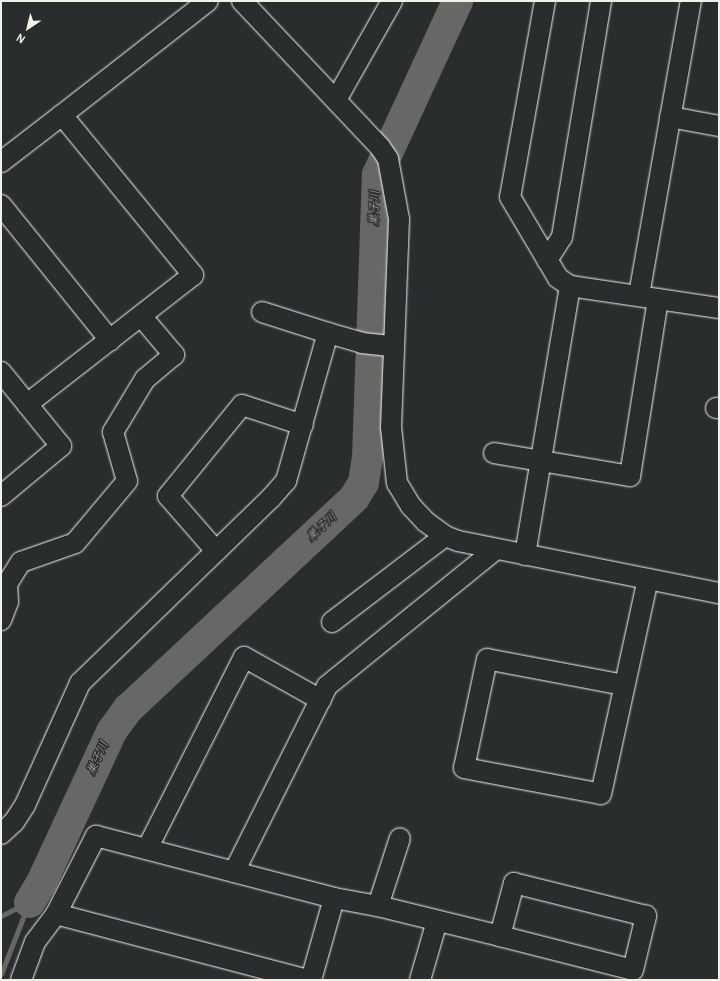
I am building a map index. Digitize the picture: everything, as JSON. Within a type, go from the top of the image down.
[{"type":"street","points":[[1,162],[208,1]]},
{"type":"street","points":[[242,1],[384,153],[399,219],[379,345],[391,427],[397,483],[411,506],[426,522],[445,536],[495,550],[719,592]]},
{"type":"street","points":[[336,100],[392,1]]},
{"type":"street","points":[[545,1],[510,197],[558,278],[570,286],[719,308]]},
{"type":"street","points":[[547,260],[562,237],[601,1]]},
{"type":"street","points":[[494,452],[630,476],[670,117],[691,1]]},
{"type":"street","points":[[27,404],[193,275],[62,115]]},
{"type":"street","points":[[670,117],[719,126]]},
{"type":"street","points":[[1,205],[110,340]]},
{"type":"street","points":[[525,555],[542,461],[570,286]]},
{"type":"street","points":[[262,312],[328,333],[379,345]]},
{"type":"street","points":[[1,620],[8,602],[7,584],[21,562],[75,543],[127,481],[114,432],[145,379],[174,355],[141,316]]},
{"type":"street","points":[[1,834],[14,822],[25,805],[70,699],[80,683],[286,481],[328,333]]},
{"type":"street","points":[[1,372],[61,446],[1,496]]},
{"type":"street","points":[[216,551],[168,496],[242,405],[303,425]]},
{"type":"street","points":[[332,622],[445,536]]},
{"type":"street","points":[[234,872],[327,686],[495,550]]},
{"type":"street","points":[[624,685],[487,659],[464,768],[601,794],[648,579]]},
{"type":"street","points":[[146,849],[244,657],[321,700]]},
{"type":"street","points":[[21,980],[35,942],[56,914],[96,836],[334,898],[378,906],[633,970],[646,916],[514,883],[500,936]]},
{"type":"street","points":[[378,906],[400,838]]},
{"type":"street","points":[[311,980],[334,898]]},
{"type":"street","points":[[56,914],[308,980]]},
{"type":"street","points":[[420,980],[437,921]]},
{"type":"waterway","name":"巣子川","points":[[29,902],[41,882],[111,731],[128,708],[354,497],[363,482],[367,458],[377,174],[457,1]]},
{"type":"waterway","points":[[1,916],[29,902]]},
{"type":"waterway","name":"巣子川","points":[[1,974],[29,902]]}]
